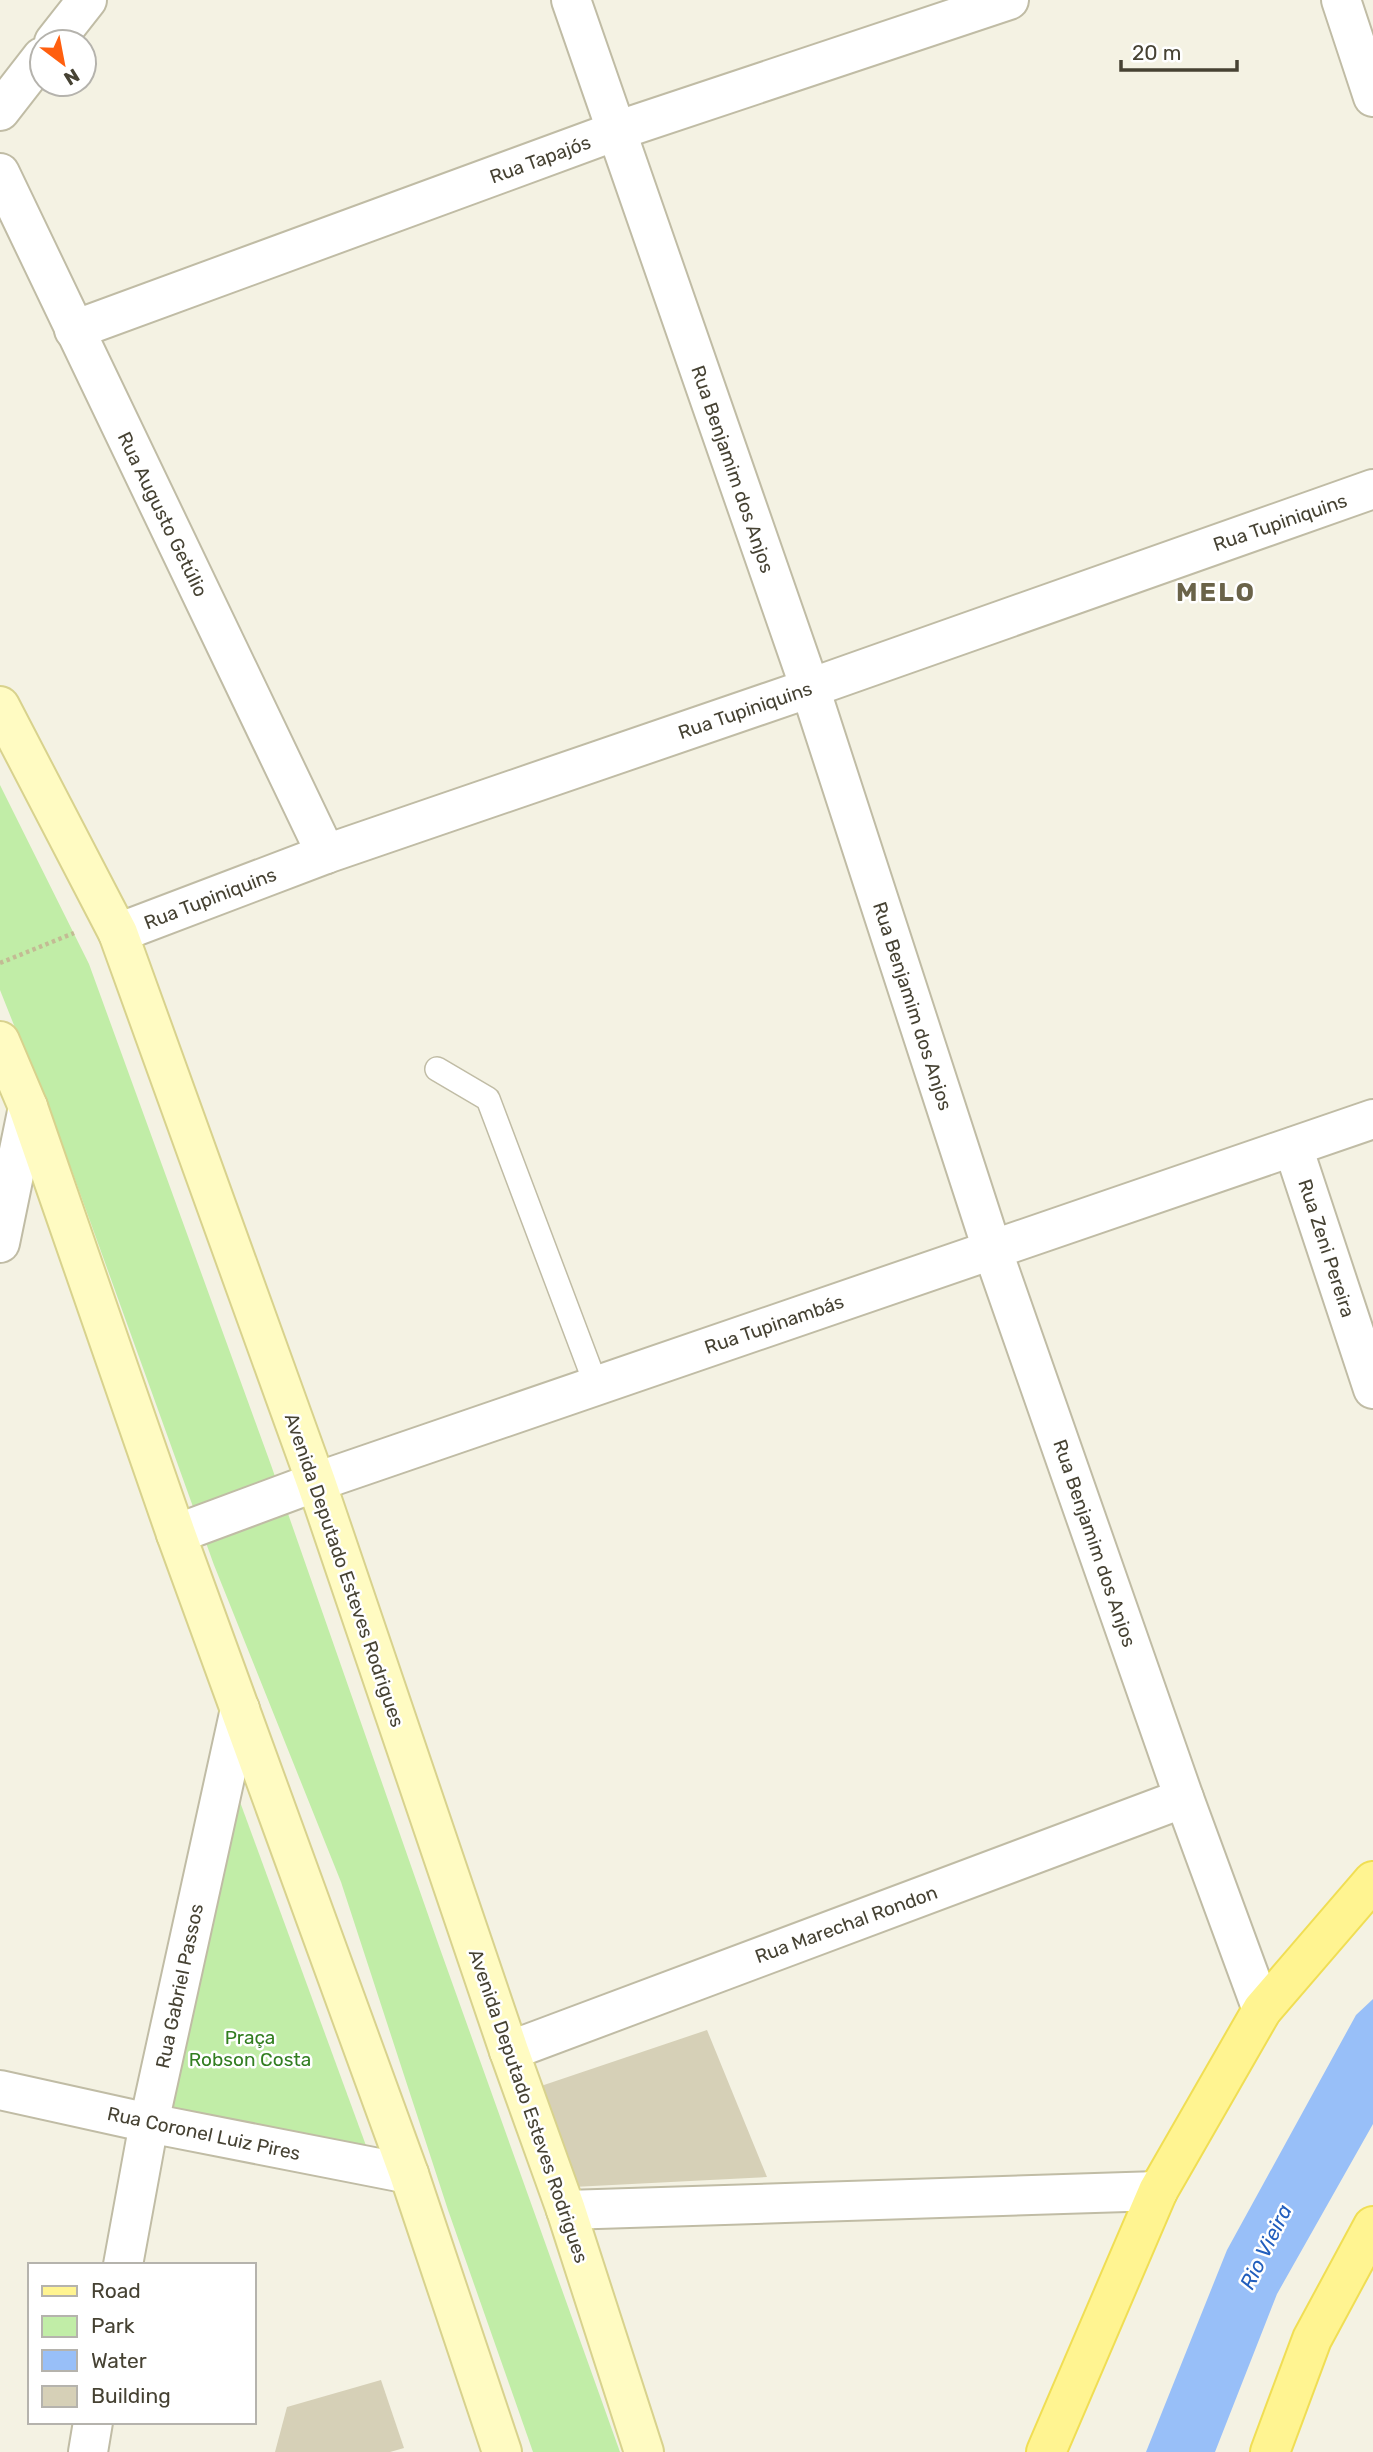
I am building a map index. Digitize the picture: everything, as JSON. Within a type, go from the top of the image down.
[{"type":"main road","points":[[1046,2452],[1158,2191],[1262,2010],[1373,1881]]},
{"type":"main road","points":[[1270,2452],[1312,2339],[1373,2226]]},
{"type":"street","points":[[65,28],[86,0]]},
{"type":"street","name":"Rua Benjamim dos Anjos","points":[[571,0],[810,688],[992,1249],[1184,1798],[1262,2010]]},
{"type":"street","name":"Rua Tapajós","points":[[74,331],[616,131],[1009,0]]},
{"type":"street","points":[[1341,0],[1373,97]]},
{"type":"street","points":[[0,111],[28,75]]},
{"type":"street","name":"Rua Augusto Getúlio","points":[[0,173],[326,854]]},
{"type":"street","name":"Rua Tupiniquins","points":[[118,933],[326,854],[810,688],[1373,489]]},
{"type":"street","name":"Avenida Deputado Esteves Rodrigues","points":[[0,706],[118,933],[316,1482],[509,2051],[566,2210],[644,2452]]},
{"type":"street","points":[[0,1041],[28,1107],[176,1534],[409,2174],[502,2452]]},
{"type":"street","points":[[0,1243],[28,1107]]},
{"type":"street","name":"Rua Tupinambás","points":[[176,1534],[316,1482],[1373,1119]]},
{"type":"street","name":"Rua Zeni Pereira","points":[[1293,1147],[1373,1389]]},
{"type":"street","name":"Rua Gabriel Passos","points":[[123,2263],[149,2123],[240,1709]]},
{"type":"street","name":"Rua Marechal Rondon","points":[[509,2051],[1184,1798]]},
{"type":"street","name":"Rua Coronel Luiz Pires","points":[[0,2090],[149,2123],[409,2174]]},
{"type":"street","points":[[566,2210],[1158,2191]]},
{"type":"street","points":[[88,2452],[93,2424]]},
{"type":"lane","points":[[437,1069],[488,1099],[596,1385]]},
{"type":"path","points":[[0,963],[79,931]]},
{"type":"green space","points":[[0,785],[89,964],[271,1465],[620,2452],[533,2452],[448,2210],[341,1882],[214,1565],[72,1171],[0,990]]},
{"type":"green space","name":"Praça Robson Costa","points":[[236,1791],[368,2151],[158,2108]]},
{"type":"water","name":"Rio Vieira","points":[[1373,1999],[1373,2124],[1277,2294],[1215,2452],[1146,2452],[1227,2250],[1356,2015]]},
{"type":"building","points":[[707,2030],[767,2177],[573,2187],[541,2086]]},
{"type":"building","points":[[381,2380],[404,2448],[390,2452],[275,2452],[287,2407]]},
{"type":"district","name":"MELO","points":[[1216,592]]}]
